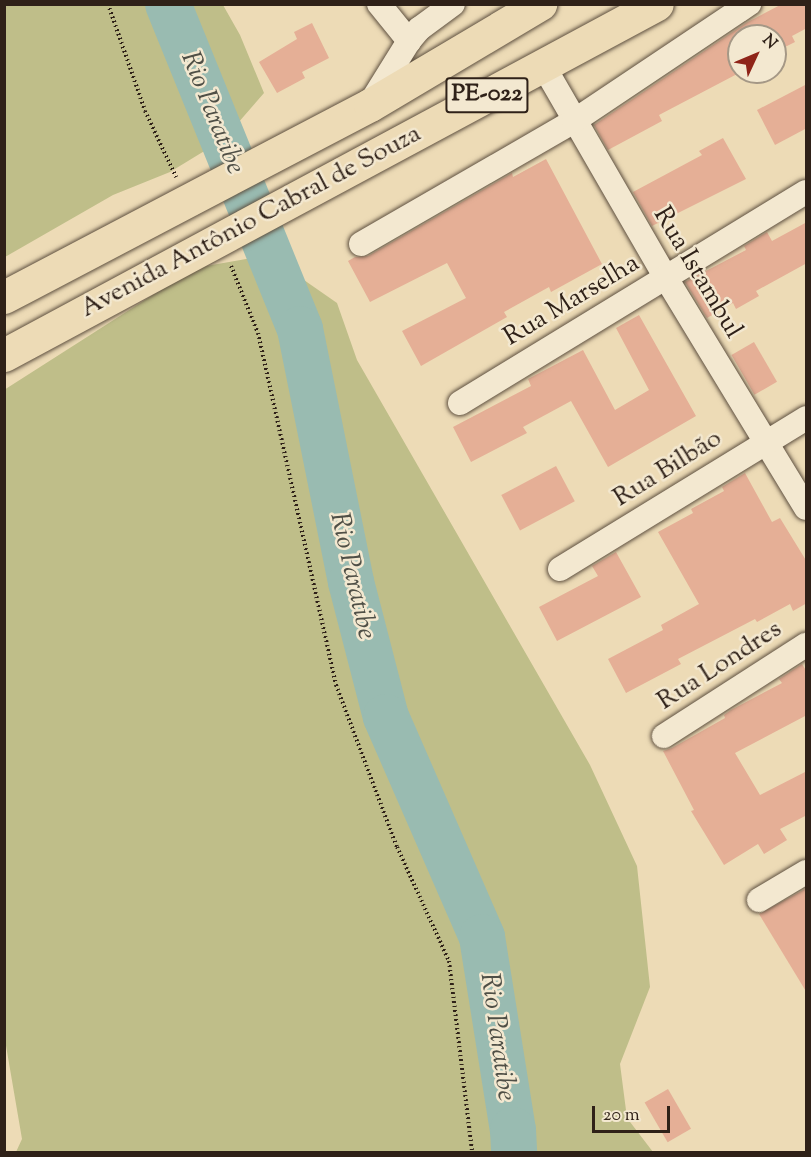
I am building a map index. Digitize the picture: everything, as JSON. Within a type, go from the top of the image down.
[{"type":"highway","name":"Avenida Antônio Cabral de Souza","points":[[4,297],[370,105],[540,4]]},
{"type":"highway","name":"Avenida Antônio Cabral de Souza","points":[[4,355],[657,4]]},
{"type":"street","points":[[379,4],[409,41]]},
{"type":"street","points":[[370,105],[409,41],[419,29],[453,4]]},
{"type":"street","points":[[361,244],[574,121],[749,4]]},
{"type":"street","name":"Rua Istambul","points":[[543,65],[666,278],[807,508]]},
{"type":"street","name":"Rua Marselha","points":[[460,402],[807,192]]},
{"type":"street","name":"Rua Bilbão","points":[[560,569],[807,418]]},
{"type":"street","name":"Rua Londres","points":[[664,735],[807,645]]},
{"type":"street","points":[[759,900],[807,872]]},
{"type":"path","points":[[108,4],[145,111],[187,202]]},
{"type":"path","points":[[231,234],[258,333],[336,685],[397,847],[449,962],[472,1152]]},
{"type":"shaded area","points":[[5,4],[223,5],[240,35],[264,93],[224,139],[170,172],[113,195],[5,257]]},
{"type":"shaded area","points":[[268,255],[337,303],[357,360],[590,765],[637,866],[650,987],[620,1064],[627,1118],[653,1152],[16,1152],[22,1139],[4,1034],[4,390],[195,268]]},
{"type":"building","points":[[782,4],[807,4],[807,28],[792,36],[795,42],[787,46],[787,24],[746,23]]},
{"type":"building","points":[[312,23],[329,58],[302,72],[305,78],[277,93],[259,62],[297,39],[294,32]]},
{"type":"building","points":[[727,36],[727,79],[659,115],[662,121],[608,150],[594,125]]},
{"type":"building","points":[[807,84],[807,128],[775,145],[757,110]]},
{"type":"building","points":[[723,138],[746,179],[652,226],[633,192],[702,155],[699,151]]},
{"type":"building","points":[[546,159],[602,264],[551,292],[549,287],[504,312],[507,317],[421,366],[402,331],[466,298],[447,263],[370,302],[348,261],[355,257],[368,256],[512,173],[513,177]]},
{"type":"building","points":[[807,222],[807,263],[756,291],[759,296],[736,309],[733,303],[707,318],[685,282],[746,250],[744,246],[767,232],[772,241]]},
{"type":"building","points":[[639,315],[696,416],[608,467],[571,401],[523,427],[527,433],[471,462],[453,427],[531,386],[528,379],[583,350],[615,410],[649,390],[616,328]]},
{"type":"building","points":[[754,342],[777,382],[754,395],[731,355]]},
{"type":"building","points":[[556,466],[575,501],[520,530],[501,495]]},
{"type":"building","points":[[745,473],[772,522],[780,518],[807,562],[807,603],[793,611],[790,604],[757,622],[755,619],[678,659],[681,664],[626,693],[608,659],[663,630],[661,625],[699,604],[658,532],[693,513],[691,509],[724,491],[722,487]]},
{"type":"building","points":[[616,552],[641,597],[557,641],[539,607],[598,576],[592,566]]},
{"type":"building","points":[[802,664],[807,672],[807,715],[735,753],[760,795],[807,771],[807,815],[780,829],[787,840],[764,854],[758,844],[724,865],[691,811],[694,810],[663,751],[725,718],[724,715],[731,710],[782,683],[779,679]]},
{"type":"building","points":[[807,888],[807,993],[759,914]]},
{"type":"building","points":[[668,1089],[691,1129],[668,1142],[645,1102]]},
{"type":"waterway","name":"Rio Paratibe","points":[[168,4],[300,329],[351,582],[386,717],[482,937],[513,1130],[514,1152]]}]
